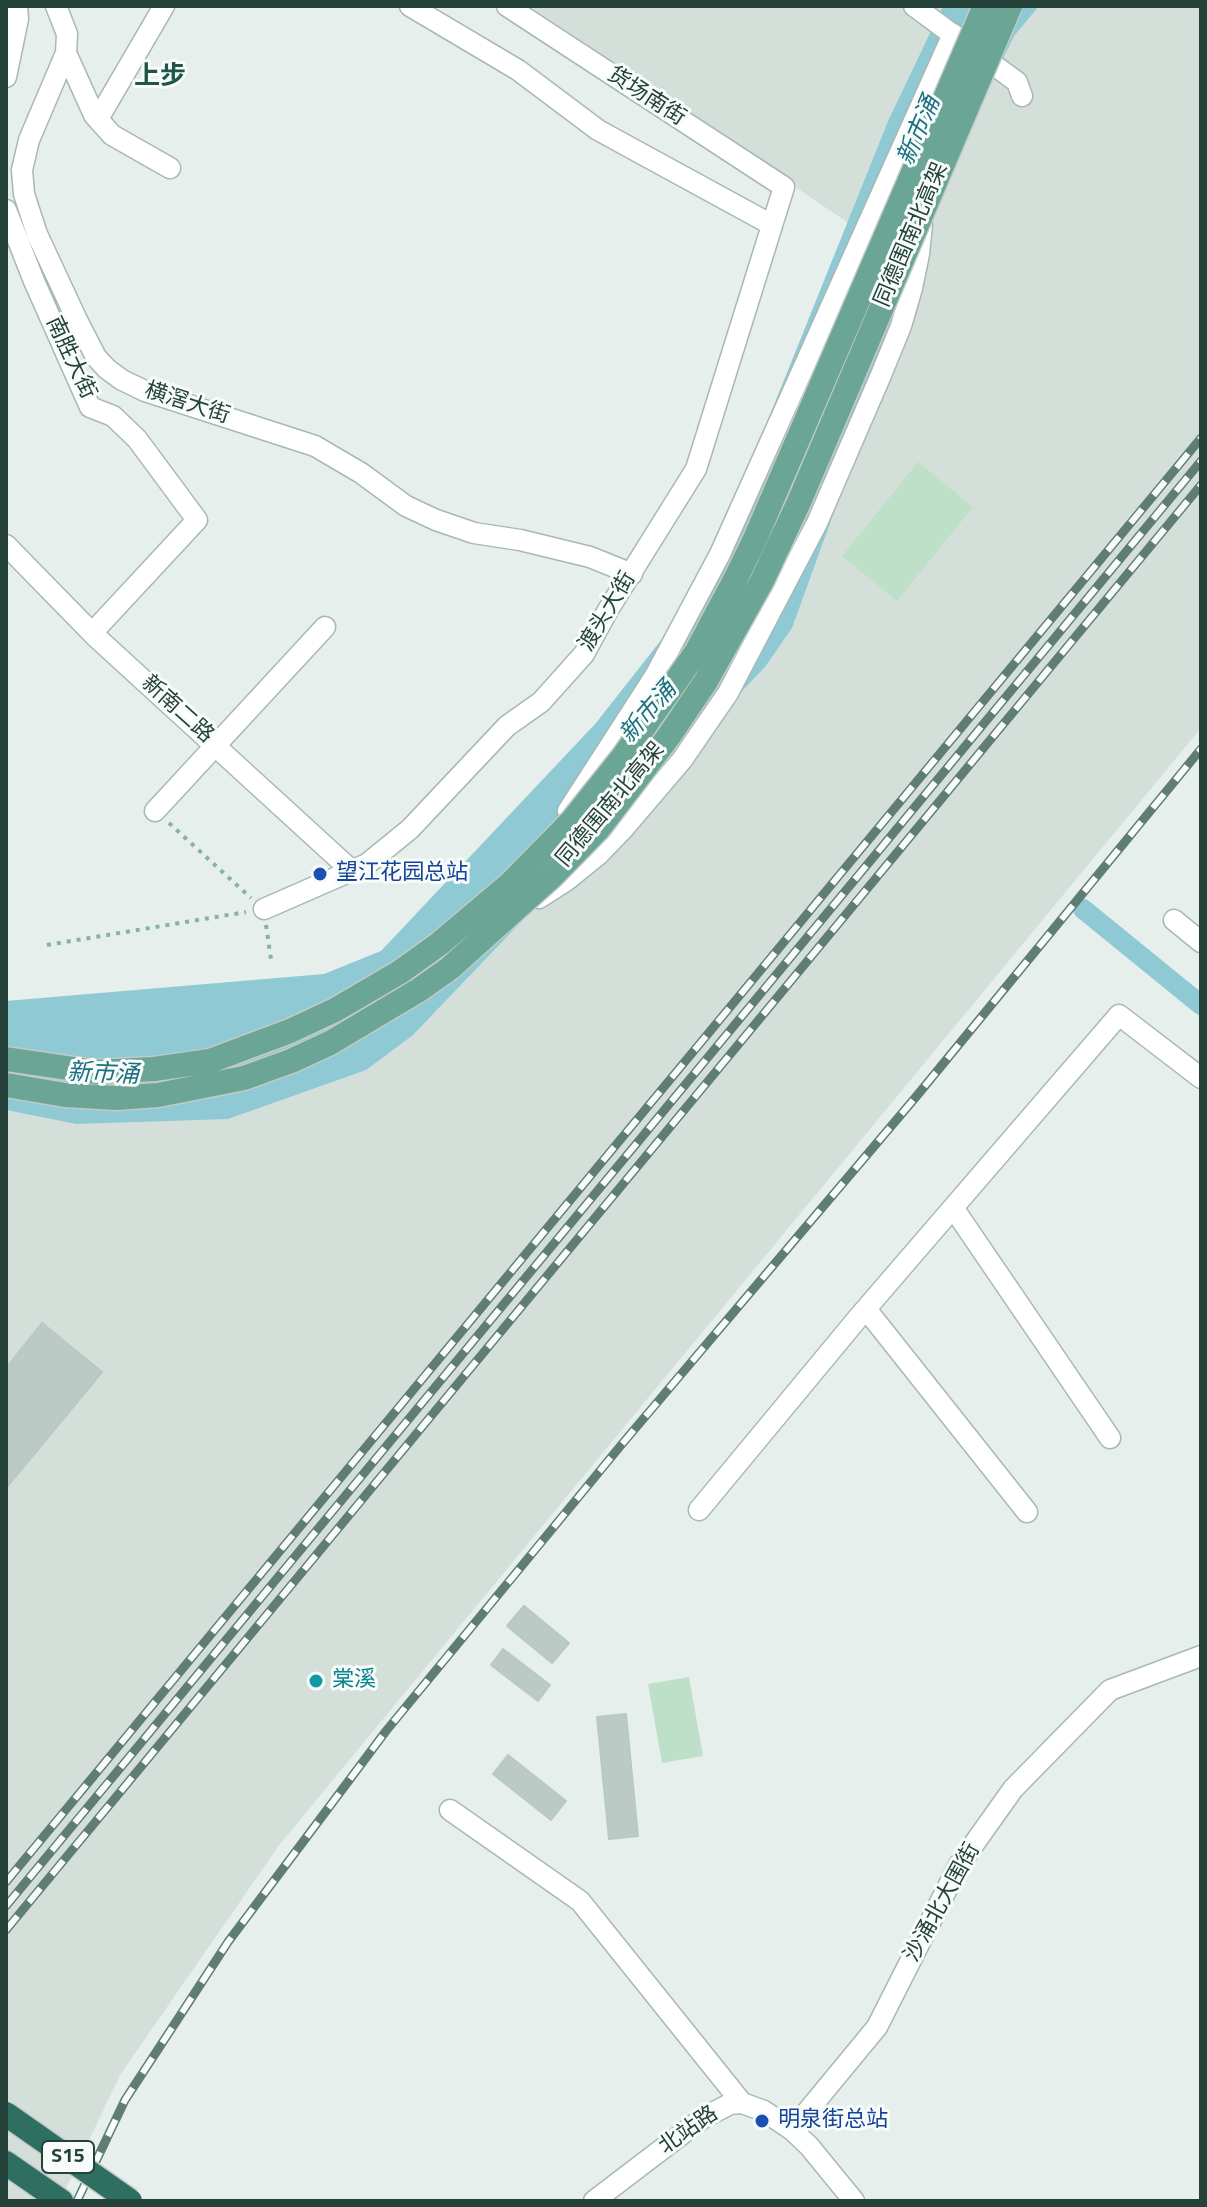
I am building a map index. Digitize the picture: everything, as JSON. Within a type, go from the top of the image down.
[{"type":"highway","name":"S15","points":[[6,2114],[130,2201]]},
{"type":"highway","name":"S15","points":[[6,2163],[61,2201]]},
{"type":"main road","name":"同德围南北高架","points":[[6,1059],[95,1072],[139,1070],[210,1061],[250,1046],[335,1010],[400,972],[439,944],[538,857],[572,821],[623,757],[697,651],[755,539],[985,6]]},
{"type":"main road","name":"同德围南北高架","points":[[6,1085],[65,1095],[116,1098],[200,1088],[257,1073],[330,1043],[450,968],[551,877],[599,828],[669,736],[725,648],[762,581],[799,502],[1010,6]]},
{"type":"street","points":[[6,77],[18,19],[17,6]]},
{"type":"street","points":[[56,6],[67,34],[66,53],[98,119],[112,135],[170,168]]},
{"type":"street","points":[[98,119],[164,6]]},
{"type":"street","points":[[410,6],[518,70],[598,130],[772,225]]},
{"type":"street","name":"货场南街","points":[[507,6],[784,187]]},
{"type":"street","points":[[914,6],[1020,89]]},
{"type":"street","points":[[538,857],[655,676],[720,554],[958,38]]},
{"type":"street","points":[[505,920],[567,880],[598,855],[659,790],[728,693],[777,602],[817,523],[901,326],[919,254],[921,149],[958,38]]},
{"type":"street","name":"横滘大街","points":[[66,53],[29,140],[22,170],[24,194],[37,234],[77,320],[96,357],[107,369],[145,391],[315,446],[361,473],[406,506],[436,520],[474,533],[520,540],[590,557],[632,574]]},
{"type":"street","name":"渡头大街","points":[[264,909],[367,864],[410,829],[507,726],[541,702],[584,654],[696,469],[784,187]]},
{"type":"street","name":"南胜大街","points":[[6,210],[90,407],[113,416],[137,439],[197,520],[92,633]]},
{"type":"street","name":"新南二路","points":[[6,545],[92,633],[352,871]]},
{"type":"street","points":[[155,811],[325,627]]},
{"type":"street","points":[[1174,920],[1201,942]]},
{"type":"street","points":[[699,1510],[866,1309],[1119,1015],[1201,1078]]},
{"type":"street","points":[[954,1209],[1110,1438]]},
{"type":"street","points":[[866,1309],[1027,1512]]},
{"type":"street","name":"沙涌北大围街","points":[[792,2130],[877,2027],[959,1865],[1013,1789],[1110,1690],[1201,1656]]},
{"type":"street","points":[[450,1810],[580,1901],[742,2103]]},
{"type":"street","name":"北站路","points":[[594,2201],[711,2113],[730,2104],[742,2103],[764,2111],[792,2130],[854,2201]]},
{"type":"path","points":[[155,811],[264,909],[271,959]]},
{"type":"path","points":[[47,945],[264,909]]},
{"type":"shaded area","points":[[529,6],[1201,6],[1201,728],[280,1844],[120,2075],[60,2201],[6,2201],[6,1110],[76,1124],[413,1035],[765,667],[792,628],[916,269]]},
{"type":"green space","points":[[918,462],[973,507],[897,601],[842,556]]},
{"type":"green space","points":[[689,1677],[703,1756],[662,1763],[648,1684]]},
{"type":"water","name":"新市涌","points":[[943,6],[1039,6],[1014,36],[943,183],[879,388],[792,628],[765,667],[413,1035],[366,1070],[228,1119],[76,1124],[6,1110],[6,1001],[324,974],[381,951],[596,723],[691,602],[735,502],[889,119]]},
{"type":"building","points":[[42,1323],[102,1372],[6,1488],[6,1368]]},
{"type":"building","points":[[524,1606],[569,1643],[552,1663],[507,1626]]},
{"type":"building","points":[[503,1649],[550,1685],[538,1701],[491,1665]]},
{"type":"building","points":[[626,1714],[638,1836],[609,1839],[597,1717]]},
{"type":"building","points":[[508,1755],[566,1801],[551,1820],[493,1774]]},
{"type":"waterway","points":[[1083,909],[1201,1005]]},
{"type":"railway","points":[[6,1882],[1201,438]]},
{"type":"railway","points":[[6,1906],[1201,461]]},
{"type":"railway","points":[[6,1930],[1201,485]]},
{"type":"railway","points":[[77,2201],[125,2100],[228,1942],[386,1731],[622,1444],[915,1098],[1201,749]]},
{"type":"place","name":"望江花园总站","points":[[320,874]]},
{"type":"place","name":"棠溪","points":[[316,1681]]},
{"type":"place","name":"明泉街总站","points":[[762,2121]]},
{"type":"district","name":"上步","points":[[160,78]]}]
